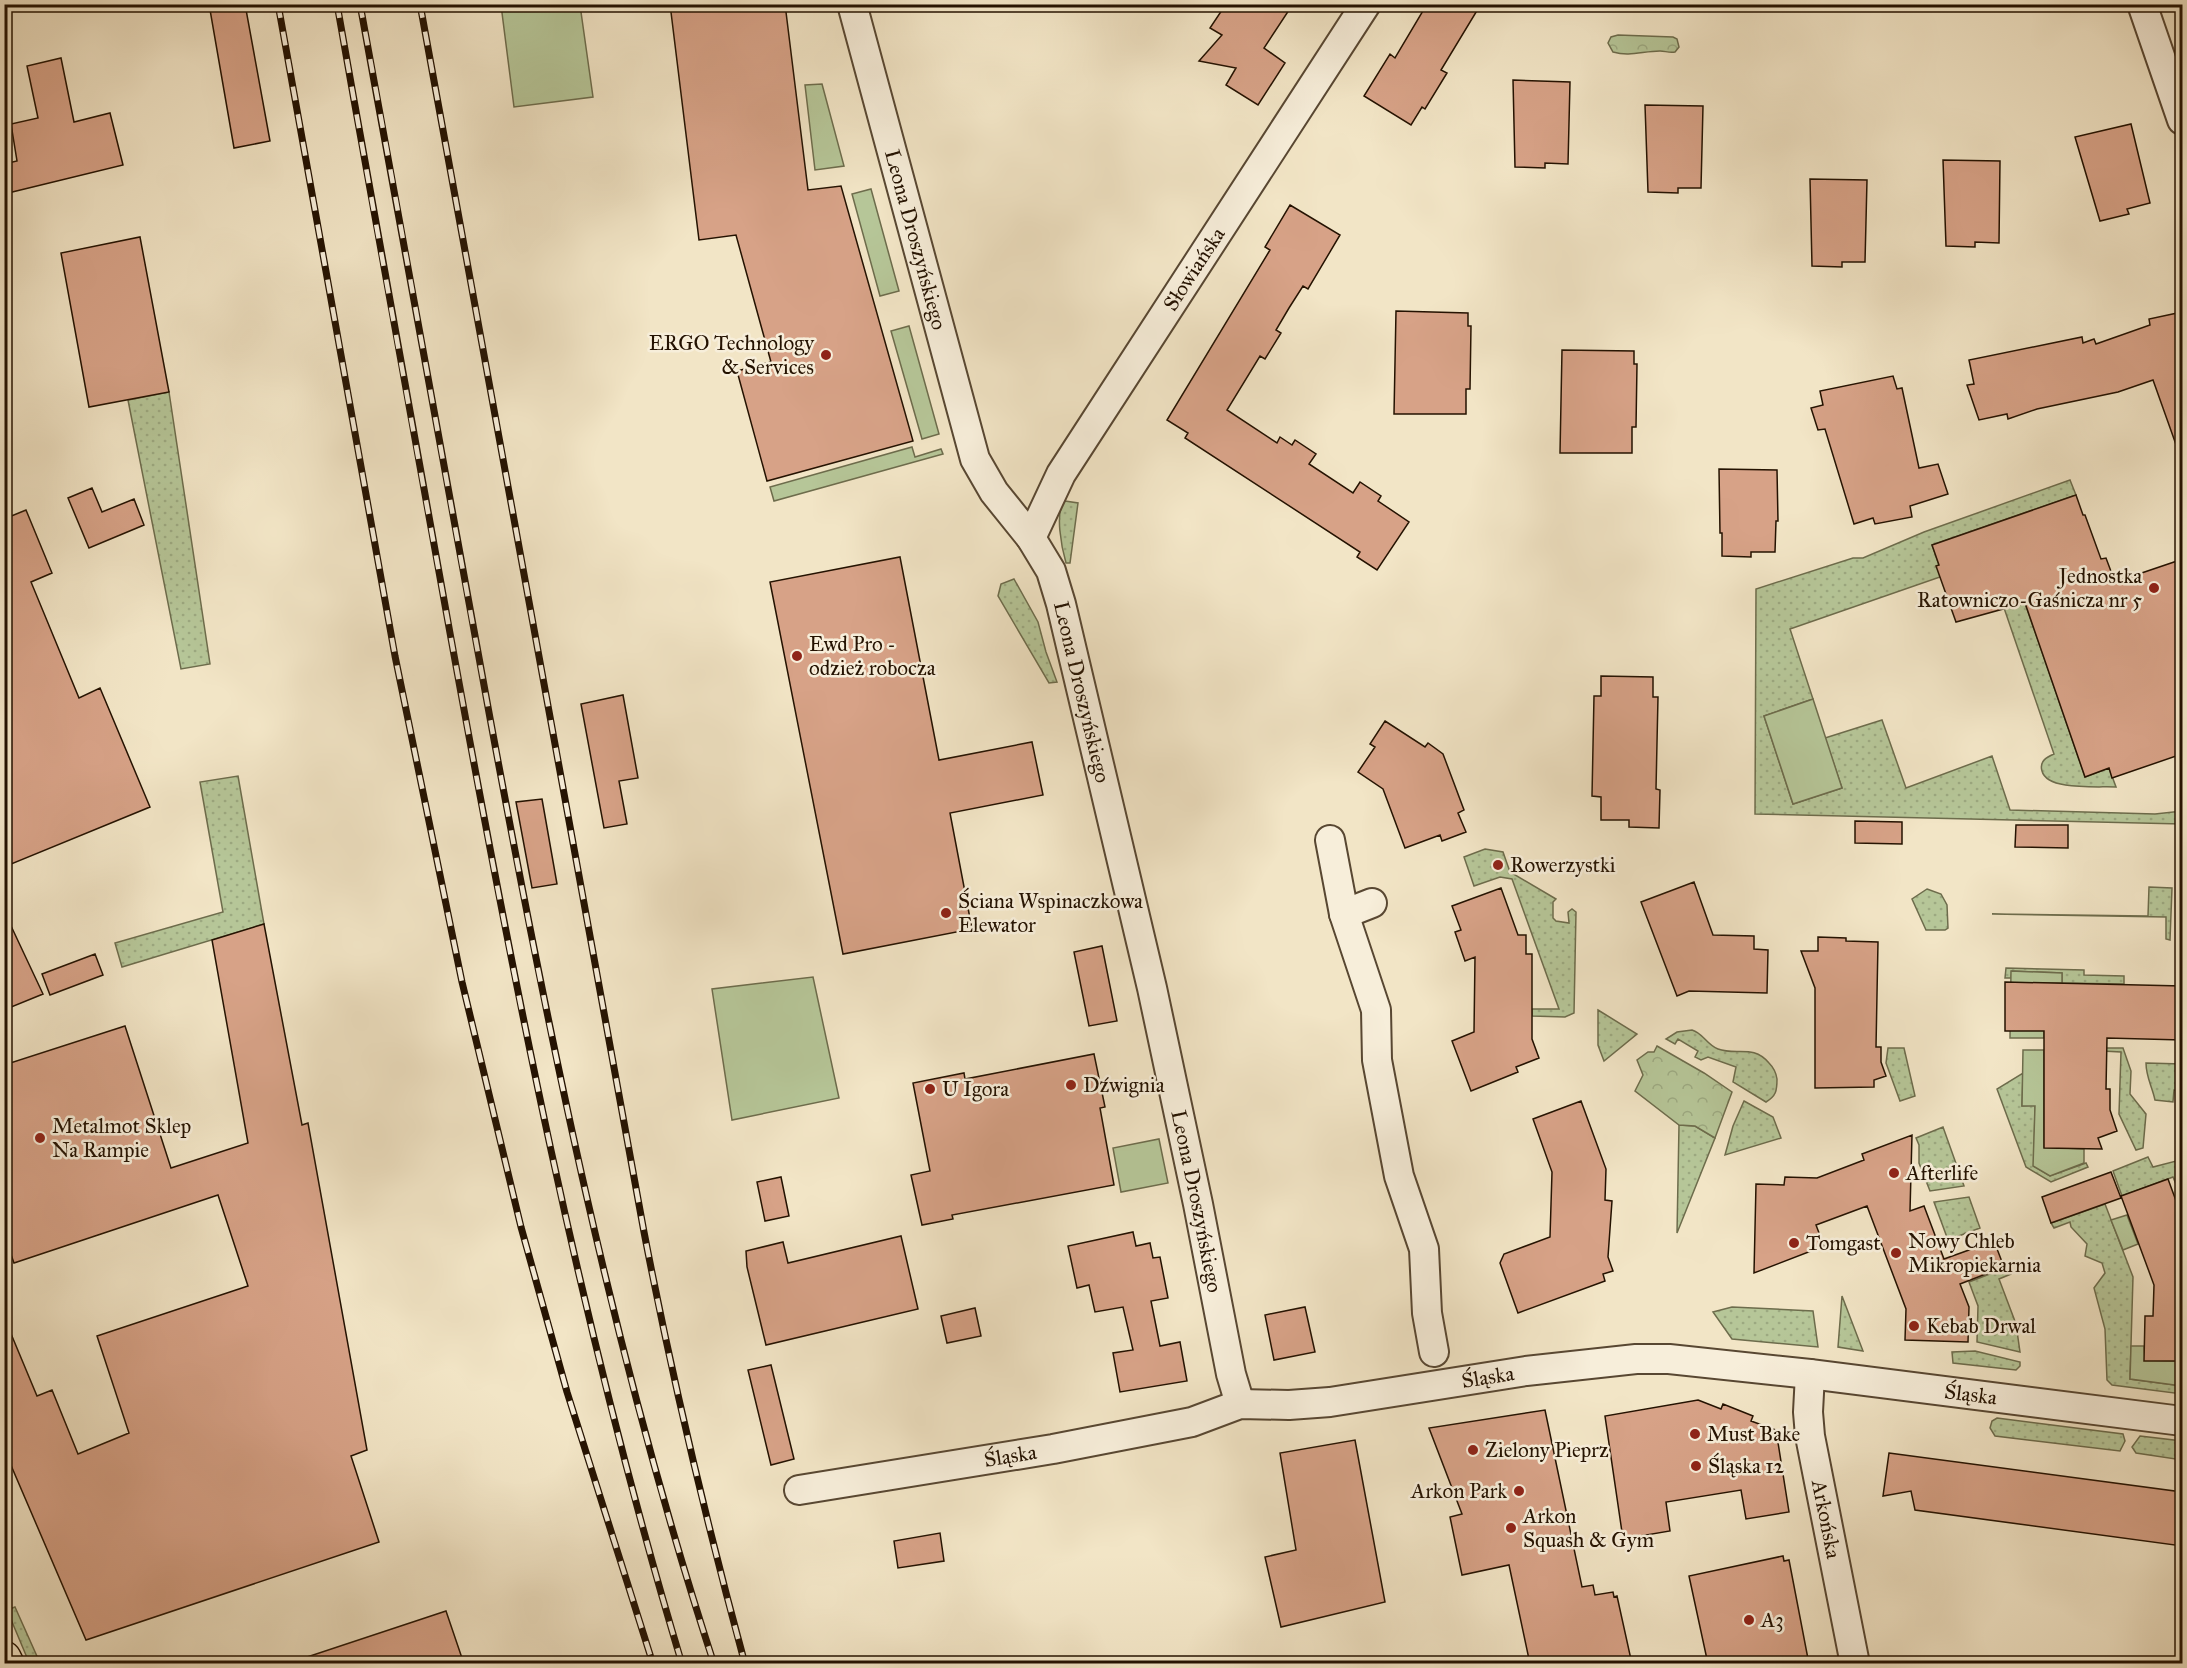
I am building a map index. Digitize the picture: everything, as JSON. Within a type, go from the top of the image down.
[{"type":"main road","points":[[4,1658],[7,1664]]},
{"type":"street","name":"Leona Droszyńskiego","points":[[852,4],[975,459],[994,492],[1030,538],[1051,572],[1064,615],[1147,966],[1198,1204],[1230,1368],[1240,1404]]},
{"type":"street","name":"Słowiańska","points":[[1030,538],[1061,474],[1366,4]]},
{"type":"street","points":[[2142,4],[2182,120]]},
{"type":"street","points":[[1330,840],[1344,914],[1376,1010],[1377,1060],[1399,1176],[1424,1249],[1427,1313],[1434,1352]]},
{"type":"street","points":[[1344,914],[1372,903]]},
{"type":"street","name":"Śląska","points":[[799,1490],[1053,1449],[1192,1422],[1240,1404],[1273,1406],[1330,1402],[1538,1369],[1636,1359],[1669,1359],[1810,1374],[2182,1421]]},
{"type":"street","name":"Arkońska","points":[[1810,1374],[1808,1412],[1810,1436],[1855,1664]]},
{"type":"green space","points":[[501,5],[580,5],[593,97],[514,107]]},
{"type":"green space","points":[[1618,35],[1673,37],[1677,39],[1679,47],[1675,52],[1631,54],[1613,52],[1608,43],[1611,37]]},
{"type":"green space","points":[[822,84],[844,166],[815,170],[805,85]]},
{"type":"green space","points":[[871,189],[899,291],[880,296],[852,194]]},
{"type":"green space","points":[[909,326],[939,434],[922,439],[891,331]]},
{"type":"green space","points":[[169,392],[210,664],[181,669],[128,400]]},
{"type":"green space","points":[[912,447],[915,457],[941,449],[943,454],[774,501],[770,487]]},
{"type":"green space","points":[[2070,480],[2076,495],[1932,545],[1939,565],[1940,577],[1790,629],[1813,699],[1764,716],[1793,804],[1842,788],[1825,738],[1882,720],[1906,788],[1992,756],[2010,810],[2155,814],[2182,811],[2182,824],[1755,814],[1756,589],[1853,558],[1863,558],[1924,532]]},
{"type":"green space","points":[[1065,501],[1078,503],[1070,563],[1066,563],[1059,521]]},
{"type":"green space","points":[[1014,579],[1038,622],[1057,682],[1049,683],[998,596],[1001,584]]},
{"type":"green space","points":[[2015,601],[2017,606],[2025,603],[2085,777],[2109,768],[2116,787],[2063,785],[2053,782],[2042,771],[2043,762],[2054,754],[2003,605]]},
{"type":"green space","points":[[1813,699],[1842,788],[1793,804],[1764,716]]},
{"type":"green space","points":[[238,776],[264,924],[122,967],[115,943],[223,912],[200,782]]},
{"type":"green space","points":[[1485,849],[1503,852],[1510,872],[1556,899],[1553,902],[1553,918],[1556,921],[1569,923],[1568,912],[1572,909],[1576,912],[1574,1013],[1565,1017],[1532,1016],[1532,1009],[1559,1009],[1512,879],[1500,877],[1474,886],[1464,857]]},
{"type":"green space","points":[[2149,887],[2172,888],[2170,940],[2166,939],[2166,917],[1992,914],[2148,916]]},
{"type":"green space","points":[[1927,889],[1941,894],[1947,905],[1948,928],[1945,930],[1926,930],[1912,899]]},
{"type":"green space","points":[[2006,968],[2084,970],[2084,975],[2124,976],[2124,984],[2062,983],[2062,973],[2012,971],[2011,978],[2005,978]]},
{"type":"green space","points":[[2011,971],[2062,973],[2062,983],[2035,983],[2037,1009],[2044,1010],[2044,1038],[2010,1038]]},
{"type":"green space","points":[[813,977],[839,1098],[732,1120],[712,989]]},
{"type":"green space","points":[[1598,1010],[1637,1034],[1604,1061],[1598,1045]]},
{"type":"green space","points":[[1692,1030],[1718,1049],[1751,1052],[1763,1057],[1776,1074],[1777,1087],[1772,1098],[1766,1102],[1733,1082],[1736,1067],[1708,1057],[1701,1060],[1695,1057],[1698,1051],[1678,1039],[1675,1044],[1666,1039],[1677,1032]]},
{"type":"green space","points":[[1657,1046],[1732,1092],[1715,1138],[1695,1126],[1679,1125],[1635,1091],[1643,1075],[1637,1060],[1648,1052],[1654,1052]]},
{"type":"green space","points":[[1888,1048],[1904,1048],[1915,1096],[1900,1101],[1886,1063]]},
{"type":"green space","points":[[2093,1048],[2123,1048],[2131,1071],[2130,1094],[2146,1114],[2143,1148],[2136,1150],[2119,1114],[2121,1052]]},
{"type":"green space","points":[[2023,1050],[2044,1050],[2044,1147],[2084,1149],[2084,1163],[2050,1176],[2033,1166],[2035,1106],[2022,1106]]},
{"type":"green space","points":[[2146,1063],[2182,1064],[2182,1091],[2174,1090],[2173,1102],[2155,1100]]},
{"type":"green space","points":[[2023,1073],[2022,1106],[2035,1105],[2034,1166],[2050,1176],[2086,1163],[2088,1167],[2051,1182],[2026,1167],[1997,1089]]},
{"type":"green space","points":[[1744,1101],[1773,1117],[1781,1138],[1725,1155],[1733,1126]]},
{"type":"green space","points":[[1679,1125],[1695,1126],[1715,1138],[1677,1233]]},
{"type":"green space","points":[[1943,1127],[1964,1186],[1930,1191],[1919,1163],[1919,1145],[1916,1138]]},
{"type":"green space","points":[[1159,1139],[1168,1183],[1121,1192],[1113,1148]]},
{"type":"green space","points":[[2148,1157],[2153,1167],[2176,1161],[2182,1172],[2182,1199],[2173,1177],[2122,1196],[2113,1171]]},
{"type":"green space","points":[[1969,1197],[1980,1228],[1948,1240],[1934,1202]]},
{"type":"green space","points":[[2105,1204],[2133,1277],[2130,1379],[2182,1386],[2182,1394],[2112,1385],[2107,1380],[2105,1329],[2094,1288],[2105,1273],[2102,1263],[2085,1256],[2087,1244],[2071,1227],[2070,1222],[2054,1228],[2051,1223]]},
{"type":"green space","points":[[2127,1215],[2138,1244],[2123,1250],[2111,1220]]},
{"type":"green space","points":[[2008,1267],[2011,1274],[1999,1279],[2016,1324],[2020,1352],[1977,1342],[1978,1306],[1969,1282]]},
{"type":"green space","points":[[1842,1296],[1863,1351],[1838,1347]]},
{"type":"green space","points":[[1732,1307],[1813,1311],[1818,1347],[1732,1339],[1713,1312]]},
{"type":"green space","points":[[2131,1346],[2144,1346],[2145,1360],[2182,1361],[2182,1386],[2130,1379]]},
{"type":"green space","points":[[1975,1351],[2020,1362],[2020,1366],[2016,1370],[1953,1363],[1952,1352]]},
{"type":"green space","points":[[1997,1418],[2123,1434],[2125,1441],[2120,1451],[1995,1436],[1990,1428],[1992,1421]]},
{"type":"green space","points":[[2140,1436],[2182,1441],[2182,1460],[2136,1453],[2132,1447]]},
{"type":"green space","points":[[15,1607],[40,1663],[30,1663],[28,1660],[7,1610]]},
{"type":"building","points":[[209,4],[245,4],[270,141],[234,148]]},
{"type":"building","points":[[670,4],[785,4],[808,190],[841,186],[913,441],[767,481],[737,371],[771,362],[736,235],[699,240]]},
{"type":"building","points":[[1226,4],[1293,4],[1264,48],[1285,63],[1258,105],[1226,85],[1236,68],[1199,61],[1222,35],[1210,28]]},
{"type":"building","points":[[1427,4],[1481,4],[1441,70],[1447,73],[1425,109],[1422,107],[1411,125],[1364,96],[1390,54],[1395,58]]},
{"type":"building","points":[[61,58],[74,122],[110,113],[123,165],[4,194],[4,164],[17,161],[11,124],[38,118],[27,66]]},
{"type":"building","points":[[1513,80],[1570,82],[1568,164],[1545,163],[1545,168],[1515,167]]},
{"type":"building","points":[[1645,105],[1703,106],[1701,188],[1678,188],[1678,193],[1648,192]]},
{"type":"building","points":[[2131,124],[2150,203],[2127,209],[2129,214],[2100,221],[2075,137]]},
{"type":"building","points":[[1943,160],[2000,161],[1999,243],[1975,242],[1975,247],[1946,246]]},
{"type":"building","points":[[1810,179],[1867,180],[1865,262],[1842,262],[1842,267],[1812,266]]},
{"type":"building","points":[[1290,205],[1340,235],[1308,289],[1303,286],[1289,308],[1276,330],[1281,333],[1265,359],[1260,356],[1227,410],[1277,443],[1280,437],[1292,445],[1295,440],[1316,454],[1309,464],[1353,493],[1360,482],[1381,496],[1378,501],[1409,522],[1377,570],[1357,557],[1360,552],[1185,438],[1188,433],[1167,420],[1270,250],[1265,247]]},
{"type":"building","points":[[140,237],[169,392],[89,407],[61,253]]},
{"type":"building","points":[[1396,311],[1468,313],[1468,326],[1471,326],[1470,389],[1466,389],[1466,414],[1394,414]]},
{"type":"building","points":[[2182,312],[2182,453],[2179,453],[2153,380],[2118,392],[2037,409],[2008,419],[2007,414],[1979,420],[1967,385],[1974,384],[1969,360],[2082,337],[2083,343],[2094,339],[2096,344],[2150,325],[2149,319]]},
{"type":"building","points":[[1562,350],[1634,351],[1634,364],[1637,364],[1636,427],[1632,427],[1632,453],[1560,453]]},
{"type":"building","points":[[1893,376],[1897,389],[1902,388],[1919,468],[1938,464],[1948,494],[1910,506],[1912,517],[1875,524],[1873,518],[1854,524],[1825,429],[1818,430],[1811,408],[1823,405],[1820,391]]},
{"type":"building","points":[[1719,469],[1777,470],[1778,521],[1776,521],[1775,552],[1751,552],[1751,557],[1722,556]]},
{"type":"building","points":[[92,488],[102,512],[134,499],[144,525],[89,548],[68,498]]},
{"type":"building","points":[[2076,495],[2101,559],[2106,558],[2115,582],[2177,561],[2182,577],[2182,754],[2112,778],[2109,768],[2085,777],[2025,603],[1956,622],[1936,566],[1939,565],[1932,545]]},
{"type":"building","points":[[26,510],[52,573],[31,582],[79,698],[100,688],[150,807],[4,867],[4,519]]},
{"type":"building","points":[[900,557],[939,760],[1032,742],[1043,795],[950,813],[972,929],[843,954],[770,582]]},
{"type":"building","points":[[1601,676],[1653,677],[1653,697],[1658,697],[1656,789],[1660,790],[1659,828],[1629,827],[1629,820],[1601,820],[1601,797],[1592,796],[1594,696],[1601,696]]},
{"type":"building","points":[[623,695],[638,778],[619,781],[627,824],[604,828],[581,704]]},
{"type":"building","points":[[1385,721],[1425,747],[1428,743],[1443,754],[1464,810],[1458,813],[1466,832],[1442,841],[1440,835],[1405,848],[1383,789],[1358,772],[1375,747],[1370,744]]},
{"type":"building","points":[[542,799],[557,884],[532,888],[516,802]]},
{"type":"building","points":[[1855,821],[1902,822],[1902,844],[1855,843]]},
{"type":"building","points":[[2016,825],[2068,825],[2068,848],[2015,847]]},
{"type":"building","points":[[1694,882],[1713,935],[1754,936],[1754,949],[1768,950],[1767,993],[1689,991],[1677,996],[1641,902]]},
{"type":"building","points":[[1501,888],[1518,935],[1526,935],[1526,954],[1532,954],[1532,1039],[1539,1058],[1516,1067],[1518,1072],[1471,1091],[1452,1041],[1474,1032],[1475,957],[1465,961],[1455,932],[1461,930],[1452,906]]},
{"type":"building","points":[[4,911],[43,994],[4,1010]]},
{"type":"building","points":[[264,924],[302,1125],[308,1123],[367,1450],[351,1456],[379,1542],[86,1640],[4,1449],[4,1317],[37,1396],[52,1390],[78,1454],[129,1433],[97,1336],[248,1286],[218,1195],[14,1263],[4,1235],[4,1065],[125,1026],[171,1168],[248,1143],[212,940]]},
{"type":"building","points":[[1818,937],[1878,942],[1876,1047],[1881,1047],[1881,1062],[1886,1076],[1874,1080],[1874,1087],[1815,1088],[1815,988],[1801,951],[1818,951]]},
{"type":"building","points":[[1102,946],[1117,1021],[1089,1026],[1074,952]]},
{"type":"building","points":[[95,954],[103,975],[50,995],[42,974]]},
{"type":"building","points":[[2005,982],[2182,986],[2182,1040],[2107,1038],[2106,1089],[2110,1089],[2110,1110],[2117,1131],[2098,1138],[2102,1149],[2044,1148],[2044,1031],[2005,1031]]},
{"type":"building","points":[[1094,1054],[1105,1107],[1100,1108],[1114,1185],[952,1215],[953,1219],[922,1225],[911,1175],[930,1171],[913,1083],[964,1073],[965,1079]]},
{"type":"building","points":[[1581,1101],[1606,1169],[1605,1200],[1612,1201],[1608,1257],[1613,1271],[1603,1274],[1605,1281],[1518,1313],[1500,1263],[1504,1254],[1550,1237],[1552,1172],[1533,1119]]},
{"type":"building","points":[[1912,1135],[1910,1211],[1924,1206],[1944,1259],[1994,1241],[2004,1267],[1960,1284],[1969,1307],[1968,1342],[1905,1340],[1906,1309],[1867,1206],[1816,1225],[1824,1246],[1754,1273],[1756,1184],[1784,1185],[1785,1177],[1817,1178],[1864,1160],[1862,1154]]},
{"type":"building","points":[[2111,1172],[2121,1198],[2051,1223],[2042,1197]]},
{"type":"building","points":[[781,1177],[789,1216],[765,1221],[757,1182]]},
{"type":"building","points":[[2168,1179],[2182,1217],[2182,1361],[2144,1361],[2145,1316],[2153,1316],[2154,1285],[2121,1196]]},
{"type":"building","points":[[1133,1232],[1136,1246],[1150,1243],[1153,1258],[1160,1257],[1168,1298],[1151,1301],[1160,1346],[1180,1342],[1187,1381],[1120,1392],[1113,1353],[1133,1350],[1123,1307],[1095,1312],[1089,1285],[1077,1288],[1068,1246]]},
{"type":"building","points":[[901,1236],[918,1309],[766,1345],[747,1267],[746,1251],[783,1242],[788,1263]]},
{"type":"building","points":[[1305,1307],[1315,1352],[1274,1360],[1265,1315]]},
{"type":"building","points":[[975,1308],[981,1336],[947,1343],[941,1316]]},
{"type":"building","points":[[771,1365],[794,1459],[771,1465],[748,1370]]},
{"type":"building","name":"Śląska 12","points":[[1698,1400],[1721,1409],[1723,1404],[1753,1416],[1751,1421],[1776,1430],[1789,1512],[1746,1519],[1741,1490],[1666,1502],[1670,1531],[1623,1539],[1605,1416]]},
{"type":"building","name":"Arkon Park","points":[[1545,1410],[1582,1587],[1593,1585],[1595,1595],[1613,1592],[1614,1597],[1617,1596],[1632,1664],[1530,1664],[1509,1565],[1462,1575],[1450,1517],[1462,1514],[1429,1428]]},
{"type":"building","points":[[1355,1440],[1385,1602],[1281,1627],[1265,1557],[1296,1550],[1280,1453]]},
{"type":"building","points":[[1889,1453],[2182,1492],[2182,1546],[1915,1510],[1911,1491],[1883,1496]]},
{"type":"building","points":[[940,1533],[944,1561],[898,1568],[894,1541]]},
{"type":"building","name":"A3","points":[[1783,1556],[1784,1561],[1789,1560],[1809,1664],[1708,1664],[1689,1576]]},
{"type":"building","points":[[446,1611],[464,1664],[302,1664],[301,1659]]},
{"type":"railway","points":[[278,4],[395,656],[462,982],[521,1227],[567,1392],[653,1664]]},
{"type":"railway","points":[[337,4],[407,398],[524,1023],[580,1281],[645,1537],[682,1664]]},
{"type":"railway","points":[[360,4],[490,718],[560,1076],[614,1313],[678,1548],[714,1664]]},
{"type":"railway","points":[[420,4],[644,1232],[690,1449],[745,1664]]},
{"type":"place","name":"ERGO Technology & Services","points":[[826,355]]},
{"type":"place","name":"Jednostka Ratowniczo-Gaśnicza nr 5","points":[[2154,588]]},
{"type":"place","name":"Ewd Pro - odzież robocza","points":[[797,656]]},
{"type":"place","name":"Rowerzystki","points":[[1498,865]]},
{"type":"place","name":"Ściana Wspinaczkowa Elewator","points":[[946,913]]},
{"type":"place","name":"Dźwignia","points":[[1071,1085]]},
{"type":"place","name":"U Igora","points":[[930,1089]]},
{"type":"place","name":"Metalmot Sklep Na Rampie","points":[[40,1138]]},
{"type":"place","name":"Afterlife","points":[[1894,1173]]},
{"type":"place","name":"Tomgast","points":[[1794,1243]]},
{"type":"place","name":"Nowy Chleb Mikropiekarnia","points":[[1896,1253]]},
{"type":"place","name":"Kebab Drwal","points":[[1914,1326]]},
{"type":"place","name":"Must Bake","points":[[1695,1434]]},
{"type":"place","name":"Zielony Pieprz","points":[[1473,1450]]},
{"type":"place","name":"Śląska 12","points":[[1696,1466]]},
{"type":"place","name":"Arkon Park","points":[[1519,1491]]},
{"type":"place","name":"Arkon Squash & Gym","points":[[1511,1528]]},
{"type":"place","name":"A3","points":[[1749,1620]]}]
